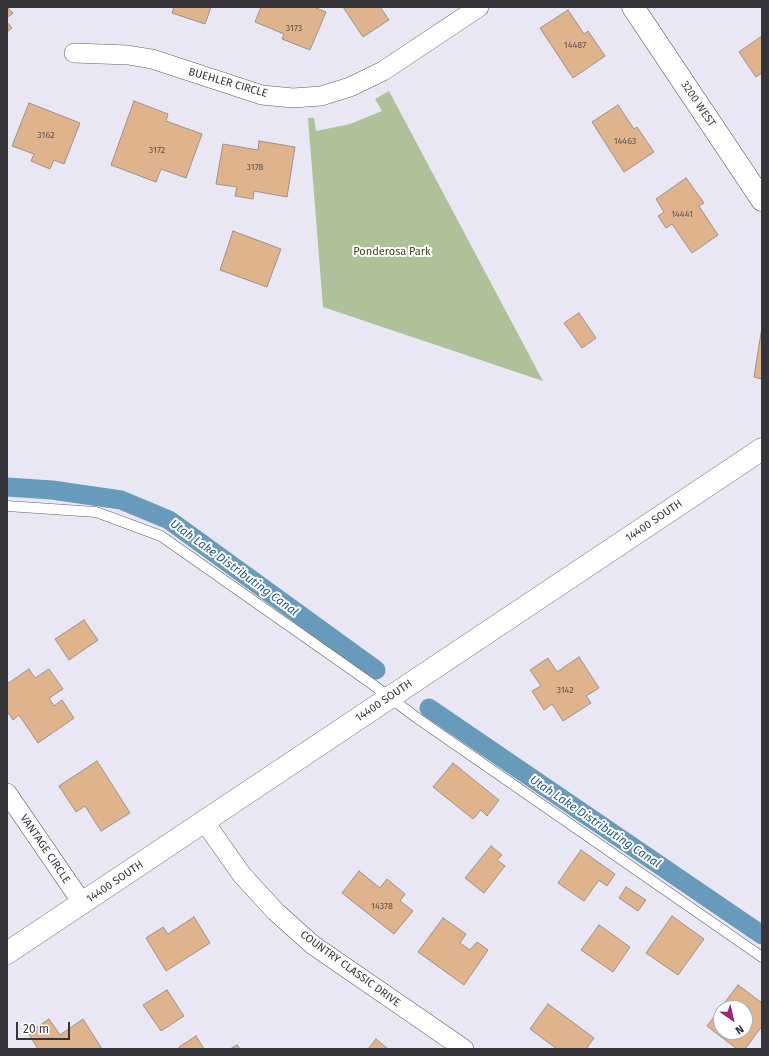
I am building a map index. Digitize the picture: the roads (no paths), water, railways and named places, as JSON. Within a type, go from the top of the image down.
[{"type":"street","name":"BUEHLER CIRCLE","points":[[74,54],[128,55],[152,60],[262,95],[293,98],[321,96],[350,87],[382,71],[479,7]]},
{"type":"street","name":"3200 WEST","points":[[633,7],[762,200]]},
{"type":"street","name":"14400 SOUTH","points":[[7,953],[83,904],[389,697],[762,449]]},
{"type":"street","name":"VANTAGE CIRCLE","points":[[7,794],[83,904]]},
{"type":"street","name":"COUNTRY CLASSIC DRIVE","points":[[204,821],[242,876],[276,912],[313,945],[464,1049]]},
{"type":"lane","points":[[7,506],[96,512],[161,536],[417,718],[762,957]]},
{"type":"waterway","name":"Utah Lake Distributing Canal","points":[[7,487],[52,490],[121,500],[169,520],[376,670]]},
{"type":"waterway","name":"Utah Lake Distributing Canal","points":[[429,708],[762,935]]},
{"type":"park label","name":"Ponderosa Park","points":[[392,252]]}]
